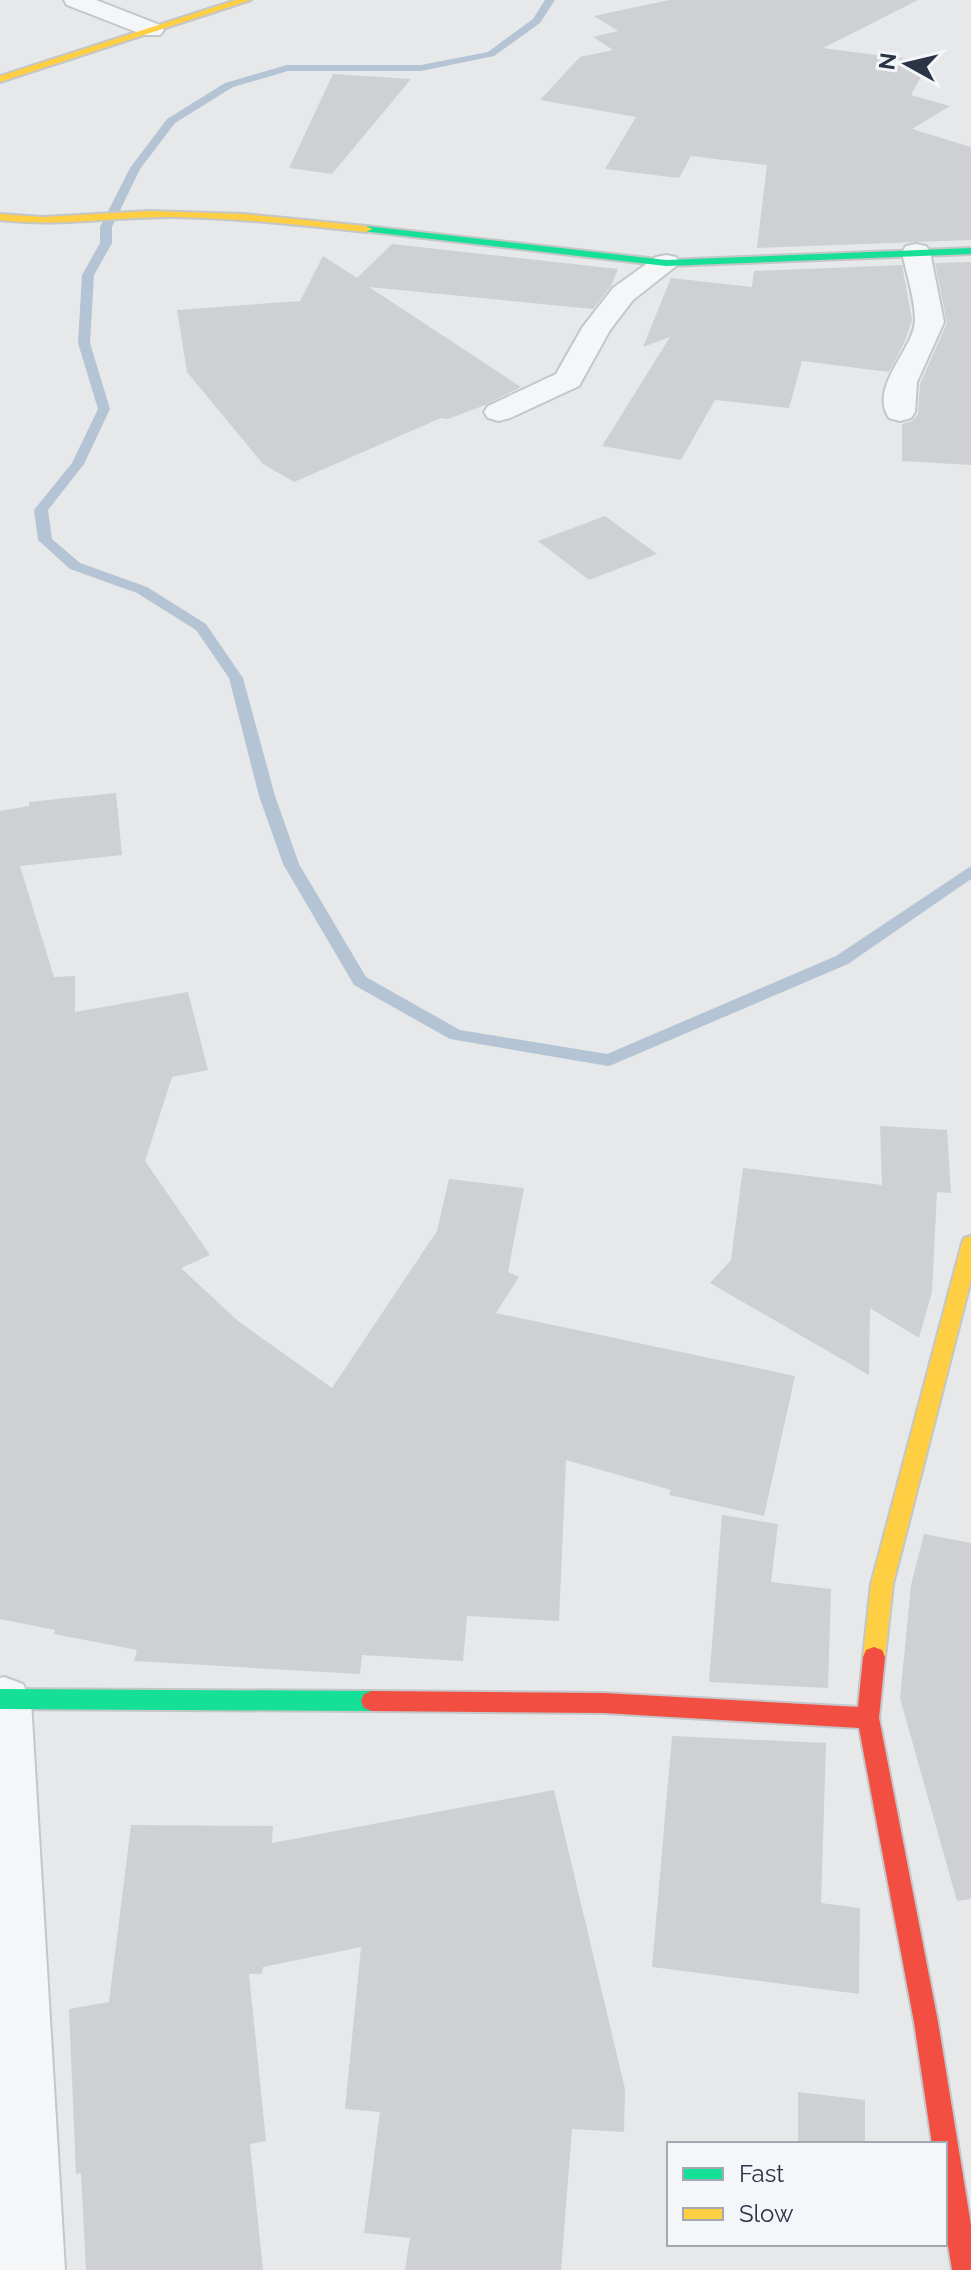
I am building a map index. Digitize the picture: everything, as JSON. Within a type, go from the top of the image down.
[{"type":"street","points":[[75,0],[152,30]]},
{"type":"street","points":[[0,79],[246,0]]},
{"type":"street","points":[[0,217],[32,222],[169,214],[297,221],[666,263],[971,251]]},
{"type":"street","points":[[900,412],[902,382],[930,322],[916,252]]},
{"type":"street","points":[[499,412],[568,380],[597,328],[623,294],[666,263]]},
{"type":"street","points":[[945,2142],[926,2022],[868,1718],[882,1584],[971,1243]]},
{"type":"street","points":[[32,2270],[2,1700],[604,1703],[868,1718]]},
{"type":"street","points":[[947,2156],[965,2270]]},
{"type":"building","points":[[669,0],[918,0],[823,48],[929,62],[911,95],[950,106],[912,129],[971,147],[971,240],[757,248],[767,165],[691,156],[679,178],[605,169],[636,117],[540,100],[580,57],[613,50],[593,37],[618,31],[594,16]]},
{"type":"building","points":[[333,74],[411,79],[332,174],[289,168]]},
{"type":"building","points":[[392,244],[618,269],[611,286],[593,309],[369,287],[521,387],[485,405],[448,419],[441,418],[294,482],[263,464],[187,372],[177,310],[300,301],[323,256],[357,278]]},
{"type":"building","points":[[971,262],[971,465],[902,461],[902,424],[912,421],[918,414],[920,384],[947,323],[935,263]]},
{"type":"building","points":[[902,265],[912,320],[889,372],[802,361],[789,408],[715,400],[681,460],[602,446],[670,337],[643,347],[671,278],[752,287],[754,271]]},
{"type":"building","points":[[605,516],[657,554],[589,580],[538,541]]},
{"type":"building","points":[[116,793],[122,855],[20,866],[54,977],[75,976],[75,1012],[188,992],[208,1070],[172,1077],[145,1161],[210,1255],[181,1268],[238,1321],[332,1388],[437,1231],[449,1179],[524,1188],[508,1272],[519,1277],[496,1313],[795,1376],[764,1516],[669,1495],[671,1490],[566,1460],[559,1621],[467,1616],[463,1661],[362,1655],[360,1674],[134,1661],[137,1650],[54,1634],[55,1630],[0,1619],[0,811],[29,806],[29,802]]},
{"type":"building","points":[[880,1126],[947,1130],[951,1193],[937,1192],[932,1292],[919,1338],[870,1308],[869,1375],[710,1283],[731,1260],[743,1168],[882,1185]]},
{"type":"building","points":[[722,1515],[778,1524],[771,1582],[831,1589],[828,1688],[709,1682]]},
{"type":"building","points":[[924,1534],[971,1543],[971,1899],[957,1901],[900,1698],[911,1585]]},
{"type":"building","points":[[672,1736],[826,1743],[821,1903],[860,1908],[859,1994],[652,1967]]},
{"type":"building","points":[[554,1790],[625,2089],[624,2132],[572,2129],[561,2270],[405,2270],[410,2238],[364,2233],[380,2112],[345,2109],[361,1947],[263,1967],[262,1974],[249,1974],[266,2141],[250,2144],[263,2270],[86,2270],[81,2173],[76,2174],[69,2009],[109,2002],[131,1825],[273,1826],[272,1843]]},
{"type":"building","points":[[798,2092],[865,2100],[865,2142],[798,2142]]},
{"type":"waterway","points":[[550,0],[537,21],[491,54],[421,68],[287,68],[229,85],[171,121],[135,168],[106,227],[106,243],[88,275],[84,343],[104,409],[78,464],[41,510],[45,540],[75,566],[142,590],[201,627],[236,678],[267,796],[291,864],[360,981],[456,1035],[608,1060],[842,960],[971,871]]},
{"type":"traffic: fast","points":[[366,229],[666,263],[971,251]]},
{"type":"traffic: fast","points":[[0,1699],[372,1701]]},
{"type":"traffic: slow","points":[[0,79],[246,0]]},
{"type":"traffic: slow","points":[[0,217],[64,220],[149,214],[195,215],[366,229]]},
{"type":"traffic: slow","points":[[874,1657],[882,1584],[971,1243]]},
{"type":"traffic: jam","points":[[874,1657],[868,1718],[926,2022],[945,2142]]},
{"type":"traffic: jam","points":[[372,1701],[604,1703],[868,1718]]},
{"type":"traffic: jam","points":[[947,2156],[965,2270]]}]
